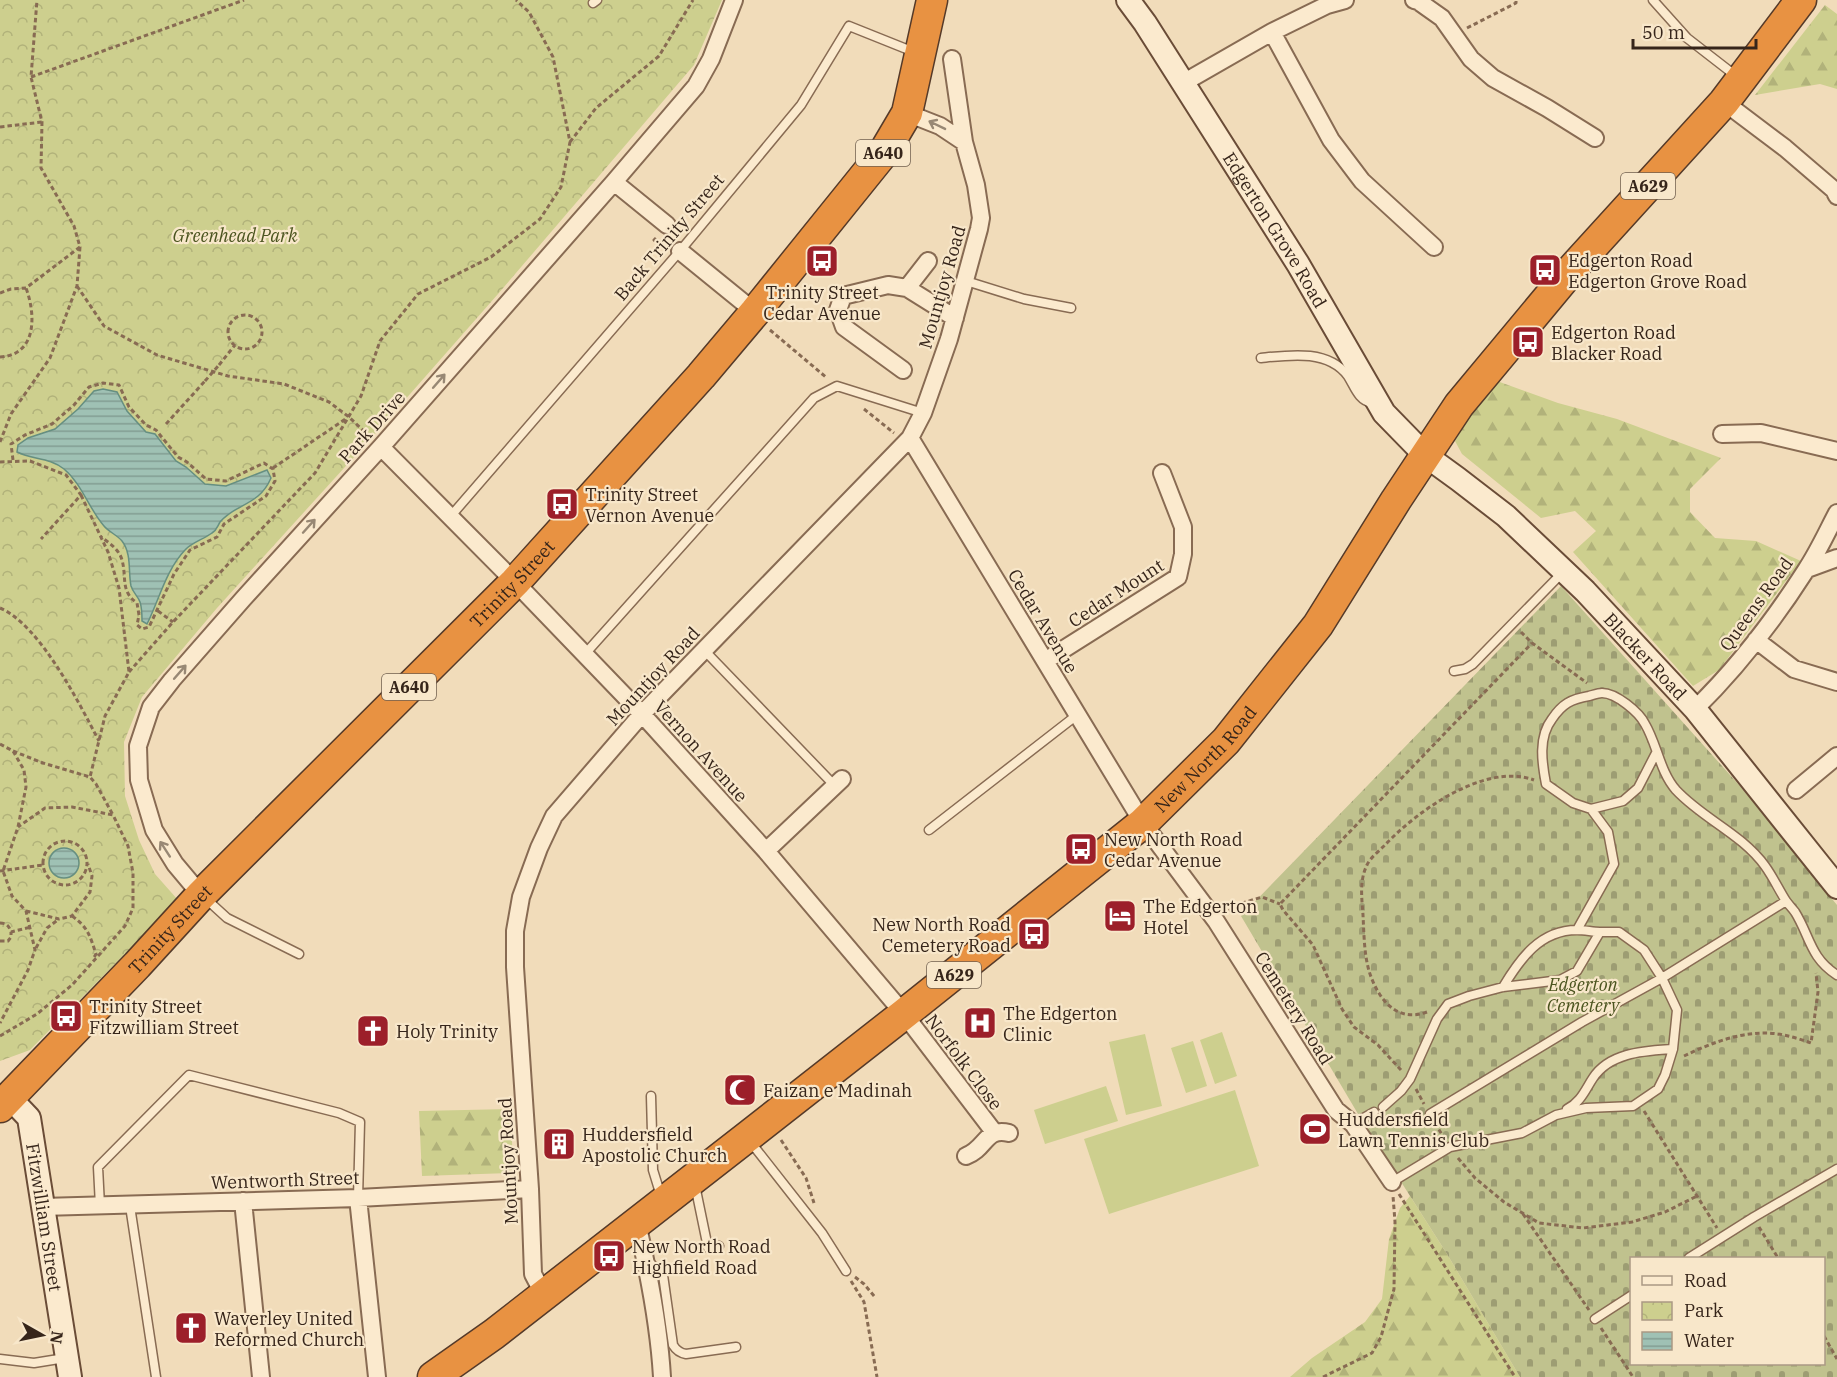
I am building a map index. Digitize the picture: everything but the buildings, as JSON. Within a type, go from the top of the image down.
[{"type":"highway","name":"Trinity Street","points":[[5,1103],[201,895],[515,582],[754,314],[884,152],[907,113],[932,0]]},
{"type":"highway","name":"A629","points":[[1425,455],[1459,405],[1550,295],[1732,91],[1801,0]]},
{"type":"highway","name":"New North Road","points":[[433,1377],[494,1334],[694,1179],[1143,823],[1226,741],[1318,625],[1425,455]]},
{"type":"highway","name":"New North Road","points":[[459,1377],[494,1334]]},
{"type":"street","name":"Park Drive","points":[[201,895],[176,864],[154,830],[139,780],[138,746],[151,708],[172,680],[381,447],[696,86],[711,59],[734,0]]},
{"type":"street","name":"Edgerton Grove Road","points":[[1128,0],[1298,264],[1384,413],[1425,455]]},
{"type":"street","points":[[1183,83],[1272,32],[1327,5],[1345,0]]},
{"type":"street","points":[[1414,0],[1442,18],[1452,35],[1472,59],[1493,78],[1595,138]]},
{"type":"street","points":[[1272,32],[1330,140],[1362,181],[1434,247]]},
{"type":"street","name":"Mountjoy Road","points":[[544,1295],[533,1274],[530,1189],[515,967],[515,931],[521,897],[539,848],[554,816],[642,714],[908,441],[923,412],[955,318],[981,218],[973,171],[964,142],[952,59]]},
{"type":"street","points":[[1732,91],[1785,148],[1834,190],[1837,196]]},
{"type":"street","points":[[907,113],[940,126],[964,142]]},
{"type":"street","points":[[614,182],[667,225]]},
{"type":"street","points":[[680,251],[754,314]]},
{"type":"street","points":[[907,288],[928,261]]},
{"type":"street","points":[[903,370],[844,327],[838,310],[843,296],[888,285],[907,288],[955,318]]},
{"type":"street","points":[[1722,434],[1761,433],[1837,451]]},
{"type":"street","name":"Cedar Avenue","points":[[908,441],[1143,823]]},
{"type":"street","name":"Vernon Avenue","points":[[381,447],[642,714],[766,851],[904,1014]]},
{"type":"street","name":"Blacker Road","points":[[1425,455],[1506,516],[1565,571],[1646,655],[1695,709],[1835,881]]},
{"type":"street","name":"Cedar Mount","points":[[1045,661],[1179,577],[1183,554],[1183,527],[1162,473]]},
{"type":"street","name":"Queens Road","points":[[1695,709],[1723,682],[1756,640],[1807,569],[1837,513]]},
{"type":"street","points":[[1807,569],[1837,558]]},
{"type":"street","points":[[1756,640],[1794,669],[1837,682]]},
{"type":"street","points":[[1796,790],[1837,756]]},
{"type":"street","points":[[766,851],[839,782]]},
{"type":"street","name":"Cemetery Road","points":[[1143,823],[1216,921],[1336,1110],[1353,1124],[1392,1182]]},
{"type":"street","name":"Norfolk Close","points":[[904,1014],[1002,1133],[986,1139],[980,1148],[966,1156]]},
{"type":"street","name":"Fitzwilliam Street","points":[[5,1103],[28,1118],[69,1367]]},
{"type":"street","name":"Wentworth Street","points":[[42,1207],[358,1198],[530,1189]]},
{"type":"street","points":[[358,1198],[377,1377]]},
{"type":"street","points":[[243,1201],[261,1377]]},
{"type":"street","points":[[637,1223],[650,1276],[662,1377]]},
{"type":"lane","points":[[1653,0],[1732,91]]},
{"type":"lane","name":"Back Trinity Street","points":[[450,517],[680,251],[801,105],[849,26],[920,55]]},
{"type":"lane","points":[[966,281],[1024,299],[1071,308]]},
{"type":"lane","points":[[1260,358],[1291,355],[1328,360],[1343,371],[1363,399],[1379,403]]},
{"type":"lane","points":[[585,654],[814,398],[837,386],[923,412]]},
{"type":"lane","points":[[1454,671],[1465,669],[1473,664],[1565,571]]},
{"type":"lane","points":[[704,651],[839,782]]},
{"type":"lane","points":[[1656,753],[1638,788],[1623,801],[1591,809],[1573,803],[1546,784],[1542,743],[1548,724],[1560,706],[1581,697],[1604,693],[1627,704],[1645,723],[1656,753],[1674,788],[1693,807],[1751,849],[1766,867],[1795,912],[1813,950],[1826,968],[1837,975]]},
{"type":"lane","points":[[929,830],[1077,715]]},
{"type":"lane","points":[[1577,930],[1614,864],[1608,832],[1591,809]]},
{"type":"lane","points":[[201,895],[227,918],[299,954]]},
{"type":"lane","points":[[1430,1114],[1582,1022],[1662,978],[1786,901]]},
{"type":"lane","points":[[1503,987],[1516,966],[1531,949],[1546,938],[1577,930],[1619,932],[1644,950],[1662,978],[1677,1010],[1673,1049],[1658,1089],[1633,1106],[1586,1108],[1556,1115]]},
{"type":"lane","points":[[1383,1107],[1401,1091],[1410,1079],[1437,1019],[1448,1004],[1503,987],[1560,980],[1577,971],[1600,932]]},
{"type":"lane","points":[[1392,1182],[1450,1147],[1522,1133],[1577,1104],[1595,1075],[1606,1064],[1639,1051],[1673,1049]]},
{"type":"lane","points":[[100,1206],[98,1167],[189,1075],[339,1113],[360,1122],[358,1198]]},
{"type":"lane","points":[[651,1096],[653,1170],[663,1202]]},
{"type":"lane","points":[[1353,1124],[1374,1112]]},
{"type":"lane","points":[[747,1137],[822,1233],[846,1271]]},
{"type":"lane","points":[[1691,1257],[1837,1169]]},
{"type":"lane","points":[[694,1179],[708,1248],[719,1246]]},
{"type":"lane","points":[[130,1206],[156,1377]]},
{"type":"lane","points":[[645,1259],[663,1275],[673,1345],[676,1349],[686,1354],[736,1347]]},
{"type":"lane","points":[[1595,1319],[1630,1296]]},
{"type":"lane","points":[[0,1359],[69,1367]]},
{"type":"path","points":[[0,442],[11,414],[50,358],[77,286],[80,247],[75,226],[41,168],[42,122],[31,76],[37,0]]},
{"type":"path","points":[[31,76],[244,0]]},
{"type":"path","points":[[90,777],[105,716],[129,672],[173,622],[315,473],[361,396],[380,341],[418,294],[491,257],[540,219],[561,187],[570,142],[553,57],[529,12],[516,0]]},
{"type":"path","points":[[570,142],[596,108],[659,56],[693,0]]},
{"type":"path","points":[[1452,35],[1516,3],[1516,0]]},
{"type":"path","points":[[0,127],[42,122]]},
{"type":"path","points":[[0,293],[11,289],[26,288],[80,247]]},
{"type":"path","points":[[77,286],[104,326],[157,355],[228,376],[284,384],[329,402],[381,447]]},
{"type":"path","points":[[0,357],[13,356],[25,346],[32,326],[31,302],[26,288]]},
{"type":"path","points":[[754,314],[837,386]]},
{"type":"path","points":[[250,315],[255,318],[261,327],[259,342],[245,349],[235,345],[229,336],[230,324],[238,316],[250,315]]},
{"type":"path","points":[[166,424],[206,381],[235,345]]},
{"type":"path","points":[[13,460],[11,444],[25,435],[52,424],[74,405],[89,387],[102,383],[119,385],[129,407],[146,425],[156,430],[178,457],[206,479],[226,481],[264,463],[273,469],[275,481],[266,496],[224,524],[217,537],[190,550],[174,574],[149,627],[142,628],[137,625],[139,615],[137,603],[129,597],[122,559],[117,549],[100,536]]},
{"type":"path","points":[[863,408],[908,441]]},
{"type":"path","points":[[273,469],[349,417]]},
{"type":"path","points":[[0,462],[30,461],[66,475],[81,495],[108,552],[119,588],[129,672]]},
{"type":"path","points":[[41,539],[81,495]]},
{"type":"path","points":[[0,608],[27,627],[58,669],[99,741]]},
{"type":"path","points":[[158,611],[173,622]]},
{"type":"path","points":[[1280,904],[1532,643],[1581,680],[1604,693]]},
{"type":"path","points":[[0,744],[44,763],[90,777],[96,784],[128,846],[133,873],[133,908],[125,926],[72,985],[37,1014],[0,1036]]},
{"type":"path","points":[[13,751],[24,770],[26,787],[18,827],[2,871],[12,896],[26,911],[35,950]]},
{"type":"path","points":[[1448,1004],[1421,1014],[1401,1014],[1383,1002],[1370,974],[1364,934],[1362,884],[1367,864],[1392,838],[1434,803],[1481,781],[1525,776],[1546,784]]},
{"type":"path","points":[[18,827],[45,808],[72,807],[113,815]]},
{"type":"path","points":[[0,1023],[47,928],[59,919],[72,916],[90,892],[92,876],[87,859],[79,846],[66,841],[58,842],[47,851],[44,865],[49,878],[55,882],[68,884],[75,882],[85,872],[87,859]]},
{"type":"path","points":[[2,871],[44,865]]},
{"type":"path","points":[[1216,921],[1236,905],[1262,897],[1280,904],[1313,945],[1342,1009],[1354,1028],[1378,1045],[1410,1079]]},
{"type":"path","points":[[26,911],[59,919]]},
{"type":"path","points":[[72,916],[83,923],[96,954],[88,966]]},
{"type":"path","points":[[0,923],[10,927],[11,932],[8,941],[0,941]]},
{"type":"path","points":[[11,932],[31,927]]},
{"type":"path","points":[[1669,1063],[1722,1040],[1752,1034],[1783,1034],[1811,1043],[1818,992],[1813,950]]},
{"type":"path","points":[[1639,1102],[1722,1237]]},
{"type":"path","points":[[1450,1147],[1475,1178],[1504,1202],[1539,1223],[1583,1228],[1632,1222],[1665,1212],[1697,1196]]},
{"type":"path","points":[[1323,1377],[1372,1353],[1381,1337],[1394,1289],[1395,1222],[1392,1182]]},
{"type":"path","points":[[1392,1182],[1515,1377]]},
{"type":"path","points":[[1522,1213],[1633,1377]]},
{"type":"path","points":[[1754,1217],[1777,1257]]},
{"type":"path","points":[[846,1271],[864,1284],[875,1297]]},
{"type":"path","points":[[1825,1338],[1837,1359]]},
{"type":"green space","name":"Greenhead Park","points":[[0,0],[722,0],[694,65],[498,294],[217,608],[142,697],[124,742],[125,796],[139,840],[155,874],[178,900],[30,1050],[0,1061]]},
{"type":"green space","points":[[1825,5],[1837,14],[1837,89],[1820,84],[1755,95]]},
{"type":"green space","points":[[1497,381],[1558,403],[1617,419],[1721,458],[1690,489],[1690,512],[1715,538],[1756,541],[1801,561],[1719,670],[1693,686],[1573,552],[1596,531],[1575,511],[1541,518],[1462,454],[1455,441],[1468,419]]},
{"type":"green space","name":"Edgerton Cemetery","points":[[1561,586],[1739,785],[1837,905],[1837,1377],[1520,1377],[1447,1254],[1361,1119],[1241,916]]},
{"type":"green space","points":[[1222,1032],[1237,1076],[1215,1084],[1200,1040]]},
{"type":"green space","points":[[1145,1034],[1162,1106],[1126,1115],[1109,1042]]},
{"type":"green space","points":[[1193,1041],[1207,1086],[1186,1093],[1171,1048]]},
{"type":"green space","points":[[1106,1086],[1118,1121],[1045,1144],[1034,1110]]},
{"type":"green space","points":[[1235,1090],[1259,1166],[1109,1214],[1084,1139]]},
{"type":"green space","points":[[511,1109],[513,1173],[422,1176],[419,1111]]},
{"type":"green space","points":[[1410,1196],[1520,1377],[1290,1377],[1312,1358],[1365,1322],[1382,1299],[1389,1239],[1400,1208]]},
{"type":"water","points":[[103,389],[117,392],[127,411],[146,432],[155,434],[176,461],[205,484],[226,486],[267,470],[271,478],[260,494],[226,516],[214,532],[191,545],[178,558],[147,624],[142,621],[140,602],[131,586],[128,557],[122,541],[104,526],[76,482],[64,469],[53,462],[17,452],[18,445],[28,438],[55,429],[94,391]]},
{"type":"water","points":[[64,848],[75,852],[79,863],[75,874],[64,878],[53,874],[49,863],[53,852]]},
{"type":"place","name":"Trinity Street Cedar Avenue","points":[[822,261]]},
{"type":"place","name":"Edgerton Road Edgerton Grove Road","points":[[1545,270]]},
{"type":"place","name":"Edgerton Road Blacker Road","points":[[1528,342]]},
{"type":"place","name":"Trinity Street Vernon Avenue","points":[[562,504]]},
{"type":"place","name":"New North Road Cedar Avenue","points":[[1081,849]]},
{"type":"place","name":"The Edgerton Hotel","points":[[1120,916]]},
{"type":"place","name":"New North Road Cemetery Road","points":[[1034,934]]},
{"type":"place","name":"Trinity Street Fitzwilliam Street","points":[[66,1016]]},
{"type":"place","name":"The Edgerton Clinic","points":[[980,1023]]},
{"type":"place","name":"Holy Trinity","points":[[373,1031]]},
{"type":"place","name":"Faizan e Madinah","points":[[740,1090]]},
{"type":"place","name":"Huddersfield Lawn Tennis Club","points":[[1315,1129]]},
{"type":"place","name":"Huddersfield Apostolic Church","points":[[559,1144]]},
{"type":"place","name":"New North Road Highfield Road","points":[[609,1256]]},
{"type":"place","name":"Waverley United Reformed Church","points":[[191,1328]]}]
